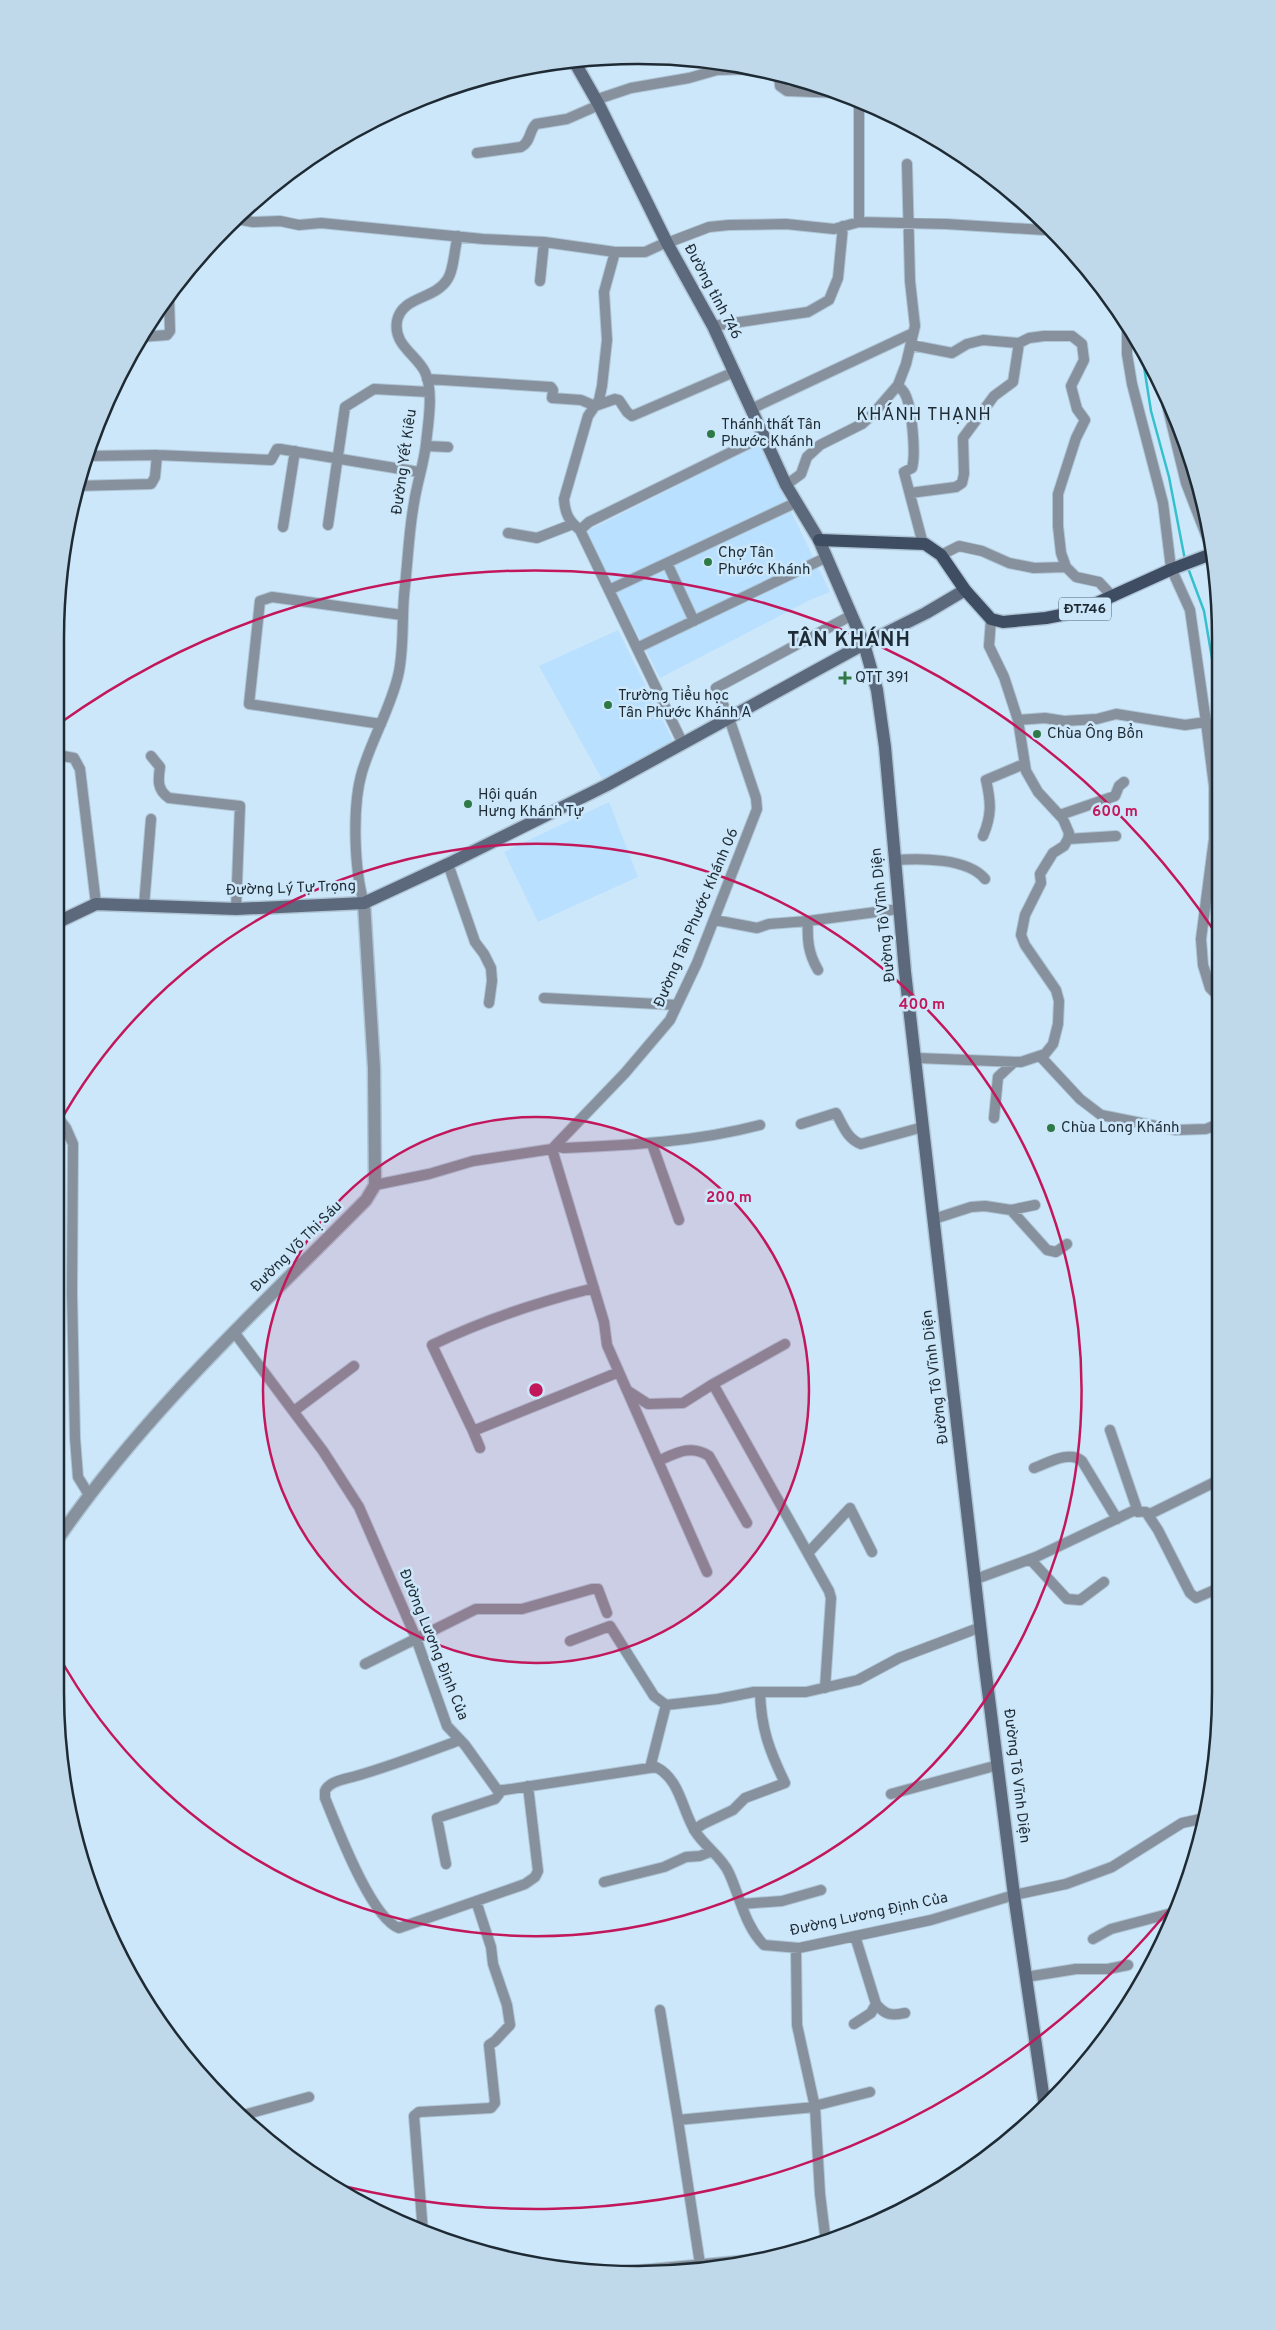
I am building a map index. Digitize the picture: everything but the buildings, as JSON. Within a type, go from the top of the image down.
[{"type":"main road","name":"Đường tỉnh 746","points":[[578,67],[667,242],[713,326],[786,485],[795,503],[819,540],[864,644]]},
{"type":"main road","points":[[819,540],[923,544],[941,554],[966,590],[991,619]]},
{"type":"main road","name":"ĐT.746","points":[[991,619],[1003,622],[1046,618],[1076,612],[1206,556]]},
{"type":"main road","name":"Đường Lý Tự Trọng","points":[[64,918],[96,904],[236,909],[364,903],[448,864],[607,785],[966,590]]},
{"type":"main road","name":"Đường Tô Vĩnh Diện","points":[[864,644],[879,709],[923,1127],[981,1627],[1014,1895],[1044,2098]]},
{"type":"street","points":[[476,153],[521,147],[526,143],[533,126],[536,124],[567,119],[631,88],[689,78],[719,70]]},
{"type":"street","points":[[780,81],[780,86],[787,90],[817,92]]},
{"type":"street","points":[[859,107],[860,222]]},
{"type":"street","points":[[786,485],[801,474],[807,457],[820,444],[862,424],[898,385],[916,326],[910,282],[907,164]]},
{"type":"street","points":[[244,220],[253,222],[280,221],[299,226],[321,223],[544,242],[615,252],[645,252],[709,227],[786,224],[834,229],[860,222],[946,224],[1042,230]]},
{"type":"street","points":[[713,326],[808,312],[829,300],[840,267],[842,226]]},
{"type":"street","name":"Đường Yết Kiêu","points":[[364,903],[359,887],[356,853],[358,805],[362,773],[398,675],[413,504],[426,446],[429,392],[427,380],[420,365],[400,340],[396,329],[401,310],[406,305],[439,289],[447,281],[451,274],[453,253],[458,236]]},
{"type":"street","points":[[540,282],[544,242]]},
{"type":"street","points":[[615,252],[604,292],[608,340],[602,386],[598,400],[588,416],[564,499],[565,511],[577,527],[609,590],[683,744]]},
{"type":"street","points":[[150,336],[167,335],[170,331],[169,307]]},
{"type":"street","points":[[751,410],[913,334]]},
{"type":"street","points":[[911,345],[952,353],[967,344],[983,340],[1019,343],[1029,338],[1044,336],[1072,336],[1082,344],[1084,360],[1072,386],[1077,409],[1085,420],[1076,438],[1058,494],[1058,526],[1061,553],[1066,567],[1076,577],[1099,582],[1112,598]]},
{"type":"street","points":[[1127,338],[1127,354],[1139,417],[1163,503],[1172,570],[1190,610],[1212,770]]},
{"type":"street","points":[[910,493],[956,487],[962,483],[964,474],[963,438],[994,396],[1012,382],[1018,360],[1019,343]]},
{"type":"street","points":[[427,380],[551,386],[553,390],[552,398],[581,400],[595,406],[614,399],[619,400],[632,416],[734,372]]},
{"type":"street","points":[[898,385],[906,395],[912,430],[914,460],[912,468],[904,472],[910,493],[911,505],[923,544]]},
{"type":"street","points":[[328,525],[345,407],[374,389],[429,392]]},
{"type":"street","points":[[1175,433],[1186,482],[1199,515]]},
{"type":"street","points":[[508,533],[537,538],[583,526],[764,436]]},
{"type":"street","points":[[426,446],[448,447]]},
{"type":"street","points":[[93,456],[157,455],[271,460],[277,450],[339,457],[419,472]]},
{"type":"street","points":[[283,527],[295,451]]},
{"type":"street","points":[[84,486],[151,484],[155,477],[157,455]]},
{"type":"street","points":[[609,590],[795,503]]},
{"type":"street","points":[[941,554],[959,546],[982,551],[1009,563],[1034,568],[1066,567]]},
{"type":"street","points":[[637,648],[827,558]]},
{"type":"street","points":[[667,563],[694,621]]},
{"type":"street","points":[[381,724],[249,704],[260,601],[272,597],[402,616]]},
{"type":"street","name":"Đường Tân Phước Khánh 06","points":[[554,1147],[625,1073],[670,1020],[714,920],[757,810],[756,798],[729,718],[716,688],[852,616]]},
{"type":"street","points":[[917,1058],[1021,1062],[1045,1054],[1053,1044],[1058,1024],[1060,1001],[1056,990],[1025,945],[1021,935],[1025,915],[1041,883],[1040,874],[1053,853],[1064,846],[1069,834],[1060,815],[1038,792],[1026,771],[1018,720],[1007,684],[989,646],[991,619]]},
{"type":"street","points":[[1018,720],[1045,718],[1064,721],[1097,719],[1116,714],[1185,725],[1206,722]]},
{"type":"street","points":[[64,756],[74,758],[80,769],[96,904]]},
{"type":"street","points":[[152,756],[160,767],[158,781],[162,793],[169,798],[240,806],[236,909]]},
{"type":"street","points":[[983,836],[989,822],[991,801],[986,780],[1024,764]]},
{"type":"street","points":[[1060,815],[1115,796],[1119,786],[1124,782]]},
{"type":"street","points":[[144,906],[151,819]]},
{"type":"street","points":[[1068,839],[1116,836]]},
{"type":"street","points":[[1212,854],[1201,939],[1202,965],[1212,990]]},
{"type":"street","points":[[895,860],[921,858],[951,862],[981,875],[985,879]]},
{"type":"street","points":[[448,864],[474,942],[484,954],[491,968],[492,982],[489,1003]]},
{"type":"street","points":[[364,903],[374,1068],[375,1185],[429,1174],[473,1161],[554,1147],[652,1144],[736,1131],[760,1124]]},
{"type":"street","points":[[714,920],[757,928],[769,924],[899,909]]},
{"type":"street","points":[[808,921],[807,941],[810,957],[818,970]]},
{"type":"street","points":[[544,998],[677,1005]]},
{"type":"street","points":[[1040,1056],[1080,1099],[1101,1115],[1176,1130],[1206,1129],[1212,1126]]},
{"type":"street","points":[[994,1118],[998,1077],[1014,1062]]},
{"type":"street","points":[[801,1124],[836,1113],[848,1135],[854,1142],[861,1144],[923,1127]]},
{"type":"street","points":[[64,1125],[73,1144],[72,1293],[75,1438],[78,1477],[89,1496]]},
{"type":"street","points":[[652,1144],[679,1220]]},
{"type":"street","points":[[554,1147],[604,1322],[607,1346],[707,1572]]},
{"type":"street","name":"Đường Võ Thị Sáu","points":[[64,1531],[89,1496],[151,1422],[234,1332],[366,1200],[375,1185]]},
{"type":"street","points":[[934,1220],[971,1207],[985,1206],[1011,1210],[1035,1205]]},
{"type":"street","points":[[1011,1210],[1047,1250],[1056,1252],[1067,1244]]},
{"type":"street","points":[[480,1448],[432,1345],[474,1325],[556,1298],[594,1288]]},
{"type":"street","name":"Đường Lương Định Của","points":[[234,1332],[324,1451],[359,1507],[416,1638],[447,1726],[474,1757],[491,1784],[498,1791],[502,1790]]},
{"type":"street","points":[[628,1391],[648,1404],[683,1404],[713,1384],[785,1344]]},
{"type":"street","points":[[294,1411],[354,1366]]},
{"type":"street","points":[[473,1431],[619,1372]]},
{"type":"street","points":[[713,1384],[826,1584],[831,1598],[825,1688]]},
{"type":"street","points":[[1110,1430],[1143,1513],[1158,1530],[1190,1593],[1196,1598],[1212,1591]]},
{"type":"street","points":[[658,1461],[685,1450],[699,1450],[709,1456],[747,1523]]},
{"type":"street","points":[[1034,1468],[1068,1456],[1077,1457],[1082,1460],[1116,1519]]},
{"type":"street","points":[[976,1579],[1030,1560],[1132,1511],[1143,1513],[1212,1483]]},
{"type":"street","points":[[808,1552],[850,1508],[872,1552]]},
{"type":"street","points":[[1030,1560],[1067,1599],[1080,1600],[1104,1582]]},
{"type":"street","points":[[365,1664],[476,1609],[522,1609],[589,1589],[598,1589],[607,1613]]},
{"type":"street","points":[[570,1642],[610,1626],[654,1696],[666,1706],[760,1692],[806,1692],[858,1680],[899,1658],[981,1627]]},
{"type":"street","points":[[694,1830],[733,1810],[745,1798],[785,1783],[766,1741],[761,1716],[760,1692]]},
{"type":"street","points":[[446,1864],[437,1818],[495,1799],[502,1790],[650,1768],[666,1706]]},
{"type":"street","points":[[460,1740],[330,1785],[324,1791],[325,1798],[362,1883],[390,1925],[399,1928],[525,1884],[535,1877],[538,1871],[528,1786]]},
{"type":"street","points":[[891,1794],[998,1765]]},
{"type":"street","name":"Đường Lương Định Của","points":[[650,1768],[656,1767],[662,1770],[671,1780],[680,1794],[684,1809],[694,1830],[728,1870],[751,1929],[764,1945],[796,1948],[931,1920],[1014,1895],[1066,1884],[1112,1867],[1182,1823],[1198,1820]]},
{"type":"street","points":[[604,1882],[664,1867],[686,1857],[700,1856],[712,1851]]},
{"type":"street","points":[[742,1904],[782,1901],[821,1890]]},
{"type":"street","points":[[422,2225],[414,2116],[419,2112],[491,2108],[495,2103],[489,2045],[510,2025],[507,2004],[493,1964],[491,1947],[476,1901]]},
{"type":"street","points":[[1093,1939],[1111,1929],[1168,1914]]},
{"type":"street","points":[[855,1936],[876,2004],[883,2013],[894,2015],[905,2013]]},
{"type":"street","points":[[796,1948],[797,2026],[815,2107],[820,2194],[825,2235]]},
{"type":"street","points":[[1026,1977],[1076,1969],[1108,1969],[1128,1965]]},
{"type":"street","points":[[854,2024],[871,2013],[876,2004]]},
{"type":"street","points":[[660,2010],[700,2262]]},
{"type":"street","points":[[678,2120],[815,2107],[870,2092]]},
{"type":"street","points":[[248,2114],[309,2097]]},
{"type":"shaded area","name":"Chợ Tân Phước Khánh","points":[[759,445],[830,592],[810,600],[660,678],[585,532]]},
{"type":"shaded area","name":"Trường Tiểu học Tân Phước Khánh A","points":[[618,630],[674,743],[603,781],[539,666]]},
{"type":"shaded area","points":[[609,802],[638,877],[538,922],[504,852]]},
{"type":"waterway","points":[[1144,368],[1151,411],[1169,477],[1185,560]]},
{"type":"waterway","points":[[1188,568],[1204,611],[1212,658]]},
{"type":"place","name":"Thánh thất Tân Phước Khánh","points":[[711,434]]},
{"type":"place","name":"Chợ Tân Phước Khánh","points":[[708,562]]},
{"type":"place","name":"QTT 391","points":[[845,678]]},
{"type":"place","name":"Trường Tiểu học Tân Phước Khánh A","points":[[608,705]]},
{"type":"place","name":"Chùa Ông Bổn","points":[[1037,734]]},
{"type":"place","name":"Hội quán Hưng Khánh Tự","points":[[468,804]]},
{"type":"place","name":"Chùa Long Khánh","points":[[1051,1128]]},
{"type":"district","name":"KHÁNH THẠNH","points":[[924,415]]},
{"type":"district","name":"TÂN KHÁNH","points":[[849,641]]}]
